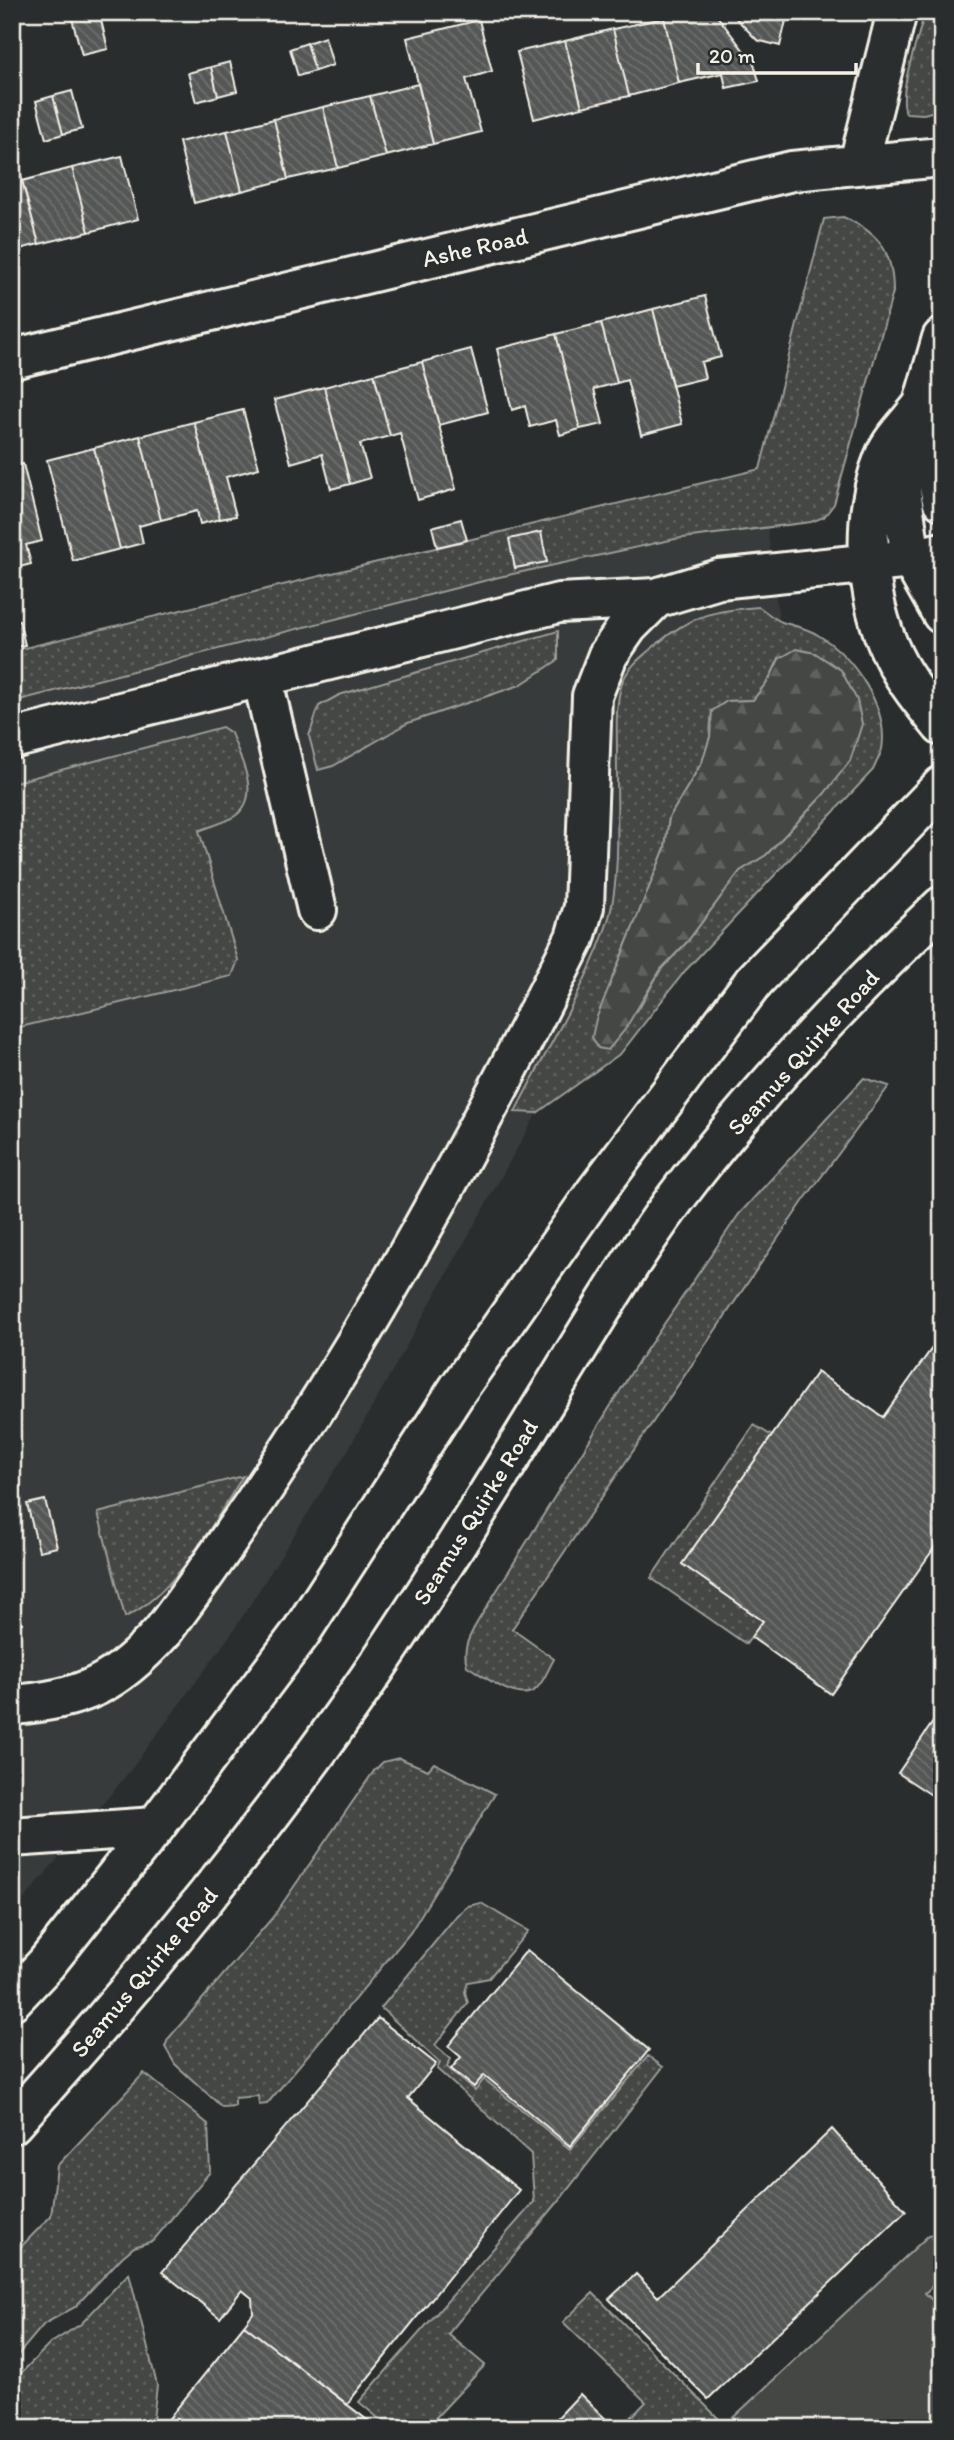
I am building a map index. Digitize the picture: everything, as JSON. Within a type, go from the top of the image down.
[{"type":"main road","points":[[859,163],[897,12]]},
{"type":"main road","name":"Ashe Road","points":[[12,359],[792,172],[859,163],[942,157]]},
{"type":"main road","points":[[942,338],[900,483],[927,555],[942,614]]},
{"type":"main road","points":[[922,406],[942,500]]},
{"type":"main road","points":[[922,406],[884,456],[871,503],[869,564],[879,621],[893,656],[942,726]]},
{"type":"main road","points":[[12,739],[559,603],[656,598],[719,579],[869,564],[927,555]]},
{"type":"main road","points":[[12,1705],[59,1700],[95,1689],[139,1658],[163,1631],[302,1433],[420,1234],[575,938],[584,907],[592,696],[608,655],[628,626],[656,598]]},
{"type":"main road","points":[[262,677],[317,910]]},
{"type":"main road","points":[[12,2000],[46,1964],[155,1827],[300,1634],[458,1389],[588,1203],[747,992],[942,786]]},
{"type":"main road","name":"Seamus Quirke Road","points":[[12,2124],[132,1988],[224,1878],[369,1679],[509,1462],[617,1285],[691,1179],[783,1070],[942,906]]},
{"type":"main road","points":[[12,1837],[155,1827]]},
{"type":"shaded area","points":[[760,469],[779,621],[690,830],[537,1113],[348,1450],[232,1633],[130,1771],[12,1914],[12,651]]},
{"type":"green space","points":[[925,12],[942,12],[942,109],[924,114],[906,113],[906,78]]},
{"type":"green space","points":[[843,217],[866,230],[882,246],[890,266],[893,292],[834,504],[824,517],[811,522],[675,539],[499,577],[12,702],[12,651],[760,469],[824,219]]},
{"type":"green space","points":[[759,607],[779,621],[810,631],[844,656],[866,684],[880,716],[883,733],[878,760],[873,770],[685,971],[621,1053],[537,1113],[515,1112],[578,993],[608,921],[617,861],[617,708],[622,683],[632,666],[681,626],[717,612]],"holes":[[[779,658],[824,794],[766,855],[740,871],[687,942],[661,969],[640,1007],[612,979],[665,848],[669,818],[702,762],[710,737],[712,711],[727,701],[753,700],[770,678]]]},
{"type":"green space","points":[[558,631],[558,660],[520,685],[408,723],[333,766],[318,770],[309,736],[319,706],[339,695]]},
{"type":"green space","points":[[796,649],[815,653],[841,670],[857,700],[862,724],[850,761],[824,794],[766,855],[740,871],[687,942],[661,969],[624,1031],[608,1050],[598,1048],[592,1037],[596,1019],[665,848],[669,818],[702,762],[710,737],[712,711],[727,701],[753,700],[770,678],[779,659]]},
{"type":"green space","points":[[222,727],[231,733],[244,765],[247,798],[243,808],[235,816],[199,831],[238,960],[232,976],[12,1029],[12,783]]},
{"type":"green space","points":[[864,1078],[889,1086],[804,1200],[512,1629],[554,1659],[542,1682],[530,1693],[521,1693],[502,1687],[467,1666],[466,1648],[475,1627],[634,1368],[739,1214]]},
{"type":"green space","points":[[754,1425],[772,1436],[682,1564],[763,1621],[746,1644],[651,1578]]},
{"type":"green space","points":[[243,1476],[206,1535],[177,1574],[144,1606],[125,1617],[98,1513]]},
{"type":"green space","points":[[399,1758],[428,1770],[434,1763],[495,1794],[410,1933],[267,2104],[259,2105],[258,2096],[235,2098],[235,2106],[222,2107],[175,2064],[165,2047],[168,2039],[273,1917],[374,1771],[383,1762]]},
{"type":"green space","points":[[481,1903],[528,1931],[489,1978],[468,1982],[465,1992],[468,2003],[435,2045],[451,2059],[447,2067],[475,2091],[484,2079],[570,2149],[648,2056],[663,2067],[558,2202],[448,2334],[485,2365],[426,2428],[390,2428],[359,2402],[534,2202],[531,2154],[437,2069],[440,2063],[381,2008],[457,1915],[468,1906]]},
{"type":"green space","points":[[144,2073],[208,2124],[210,2172],[153,2241],[134,2247],[122,2257],[75,2307],[44,2324],[12,2362],[12,2256],[51,2216],[57,2166]]},
{"type":"green space","points":[[942,2232],[942,2277],[925,2293],[942,2310],[942,2428],[722,2428],[929,2235]]},
{"type":"green space","points":[[129,2273],[157,2385],[152,2428],[17,2428],[12,2423],[12,2382],[51,2343],[81,2324]]},
{"type":"green space","points":[[593,2293],[725,2425],[722,2428],[621,2428],[646,2402],[563,2322]]},
{"type":"building","points":[[70,12],[99,12],[108,49],[82,55]]},
{"type":"building","points":[[690,12],[714,12],[754,64],[759,81],[726,88],[723,73],[679,83],[664,18]]},
{"type":"building","points":[[730,12],[788,12],[780,46],[757,40]]},
{"type":"building","points":[[664,18],[679,83],[629,96],[613,29]]},
{"type":"building","points":[[479,20],[492,71],[466,79],[481,132],[433,144],[407,38]]},
{"type":"building","points":[[613,29],[629,96],[582,107],[565,41]]},
{"type":"building","points":[[325,37],[333,65],[315,71],[307,43]]},
{"type":"building","points":[[565,41],[582,107],[534,119],[517,52]]},
{"type":"building","points":[[307,43],[315,71],[298,76],[290,49]]},
{"type":"building","points":[[230,62],[237,91],[218,96],[211,67]]},
{"type":"building","points":[[211,67],[218,96],[196,102],[188,73]]},
{"type":"building","points":[[418,84],[433,144],[386,156],[370,96]]},
{"type":"building","points":[[72,91],[82,129],[63,134],[53,96]]},
{"type":"building","points":[[53,96],[63,134],[46,139],[36,101]]},
{"type":"building","points":[[370,96],[386,156],[338,168],[323,107]]},
{"type":"building","points":[[323,107],[338,168],[288,179],[274,119]]},
{"type":"building","points":[[274,119],[288,179],[242,191],[227,131]]},
{"type":"building","points":[[227,131],[242,191],[194,203],[179,142]]},
{"type":"building","points":[[122,156],[138,219],[89,232],[72,168]]},
{"type":"building","points":[[17,161],[39,244],[12,251],[12,162]]},
{"type":"building","points":[[72,168],[89,232],[39,244],[22,181]]},
{"type":"building","points":[[705,296],[721,357],[701,362],[705,378],[672,386],[653,309]]},
{"type":"building","points":[[653,309],[682,424],[641,435],[627,380],[617,383],[601,323]]},
{"type":"building","points":[[601,323],[617,383],[594,389],[603,424],[580,429],[556,334]]},
{"type":"building","points":[[556,334],[580,429],[560,435],[556,420],[530,427],[525,406],[512,410],[497,349]]},
{"type":"building","points":[[471,349],[488,412],[439,425],[422,362]]},
{"type":"building","points":[[422,362],[456,489],[418,500],[400,433],[390,436],[374,374]]},
{"type":"building","points":[[374,374],[390,436],[360,444],[370,478],[350,484],[324,387]]},
{"type":"building","points":[[324,387],[350,484],[331,489],[322,454],[291,463],[274,400]]},
{"type":"building","points":[[243,410],[259,468],[226,477],[236,516],[220,519],[194,422]]},
{"type":"building","points":[[194,422],[220,519],[200,524],[197,511],[161,520],[140,436]]},
{"type":"building","points":[[140,436],[161,520],[139,526],[143,543],[120,549],[94,448]]},
{"type":"building","points":[[94,448],[120,549],[73,561],[47,460]]},
{"type":"building","points":[[23,464],[42,541],[26,545],[31,564],[12,569],[12,466]]},
{"type":"building","points":[[461,519],[467,540],[437,547],[432,527]]},
{"type":"building","points":[[541,532],[547,562],[515,568],[509,539]]},
{"type":"building","points":[[19,620],[25,645],[12,648],[12,622]]},
{"type":"building","points":[[942,1334],[942,1537],[831,1694],[751,1637],[763,1621],[682,1564],[817,1372],[883,1417]]},
{"type":"building","points":[[45,1500],[57,1547],[39,1551],[27,1504]]},
{"type":"building","points":[[12,1584],[22,1623],[12,1626]]},
{"type":"building","points":[[942,1709],[942,1802],[898,1773]]},
{"type":"building","points":[[527,1950],[649,2050],[570,2146],[484,2075],[474,2087],[451,2069],[461,2057],[448,2046]]},
{"type":"building","points":[[378,2018],[436,2064],[408,2098],[519,2190],[347,2404],[244,2325],[253,2313],[252,2298],[242,2290],[220,2318],[162,2272]]},
{"type":"building","points":[[832,2129],[906,2211],[708,2399],[609,2299],[636,2274],[658,2297]]},
{"type":"building","points":[[244,2325],[371,2423],[367,2428],[174,2428],[166,2422]]},
{"type":"building","points":[[580,2394],[613,2426],[548,2428]]}]
